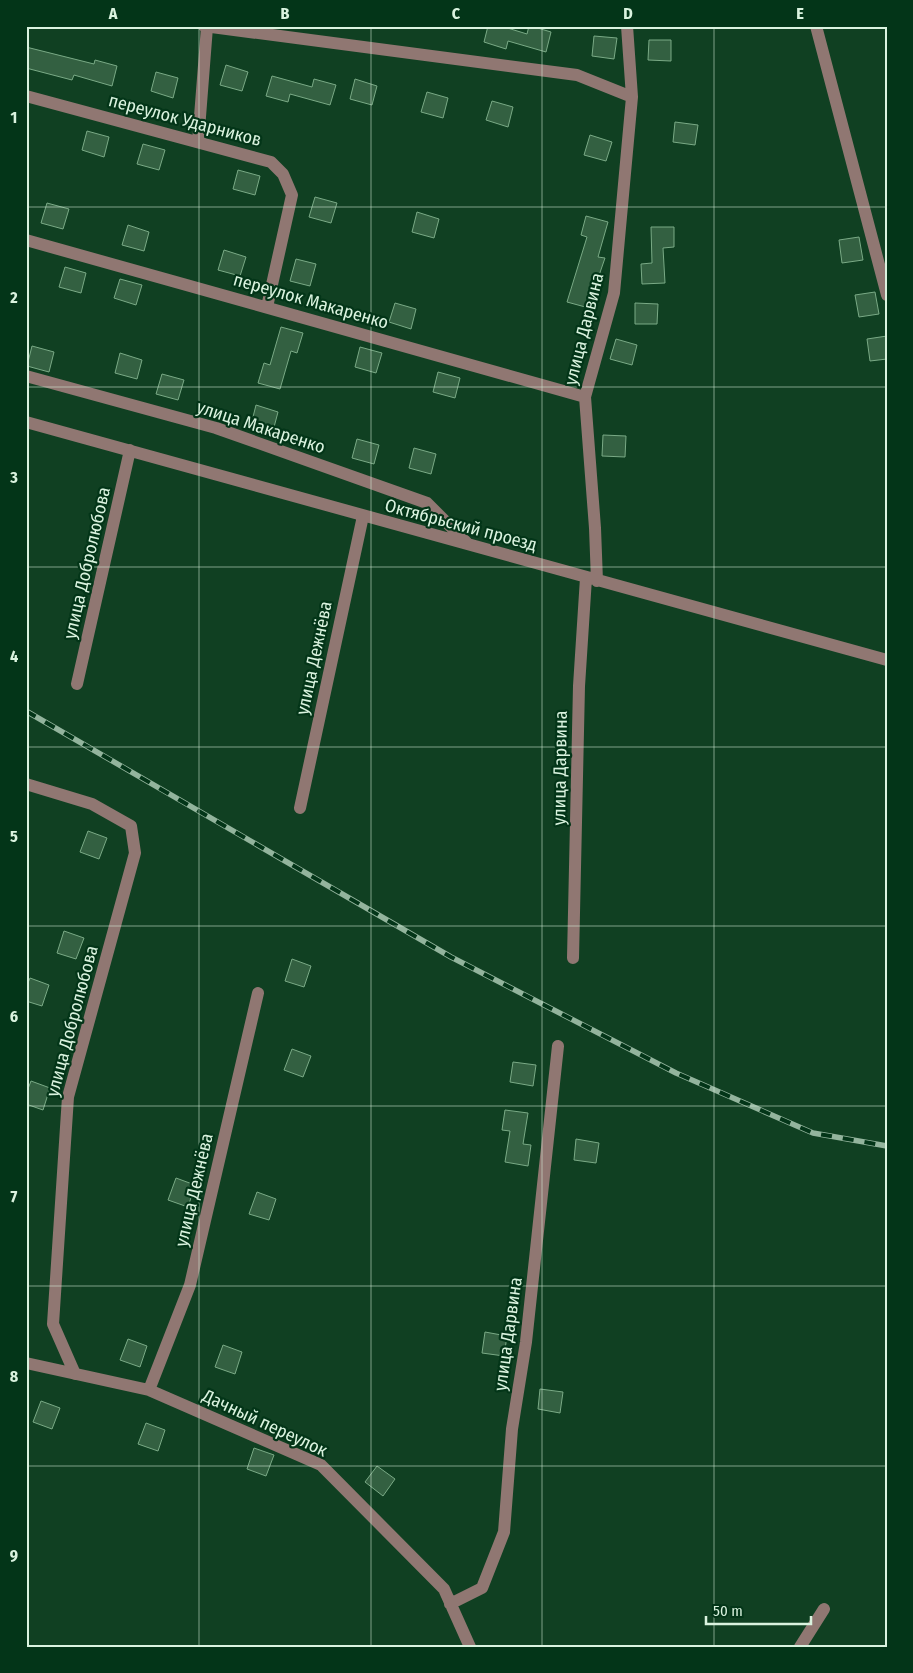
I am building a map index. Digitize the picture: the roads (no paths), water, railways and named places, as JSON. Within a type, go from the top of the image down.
[{"type":"street","name":"улица Дарвина","points":[[573,958],[579,686],[592,580],[595,528],[585,396],[614,293],[632,97],[627,26]]},
{"type":"street","points":[[816,26],[887,295]]},
{"type":"street","points":[[198,142],[206,27],[578,75],[632,97]]},
{"type":"street","name":"переулок Ударников","points":[[26,96],[270,162],[283,174],[292,195],[267,307]]},
{"type":"street","name":"переулок Макаренко","points":[[26,240],[585,396]]},
{"type":"street","name":"улица Макаренко","points":[[26,376],[216,428],[427,503],[467,544]]},
{"type":"street","name":"Октябрьский проезд","points":[[26,422],[887,660]]},
{"type":"street","name":"улица Добролюбова","points":[[77,684],[130,450]]},
{"type":"street","name":"улица Дежнёва","points":[[300,808],[363,516]]},
{"type":"street","name":"улица Добролюбова","points":[[26,784],[92,804],[131,826],[135,853],[68,1098],[53,1324],[75,1374]]},
{"type":"street","name":"улица Дежнёва","points":[[149,1390],[190,1285],[258,993]]},
{"type":"street","name":"улица Дарвина","points":[[450,1604],[482,1588],[504,1532],[512,1429],[526,1342],[558,1046]]},
{"type":"street","name":"Дачный переулок","points":[[26,1363],[149,1390],[321,1466],[444,1589],[470,1647]]},
{"type":"street","points":[[800,1647],[824,1609]]},
{"type":"railway","points":[[26,711],[451,957],[676,1073],[813,1133],[887,1146]]}]
